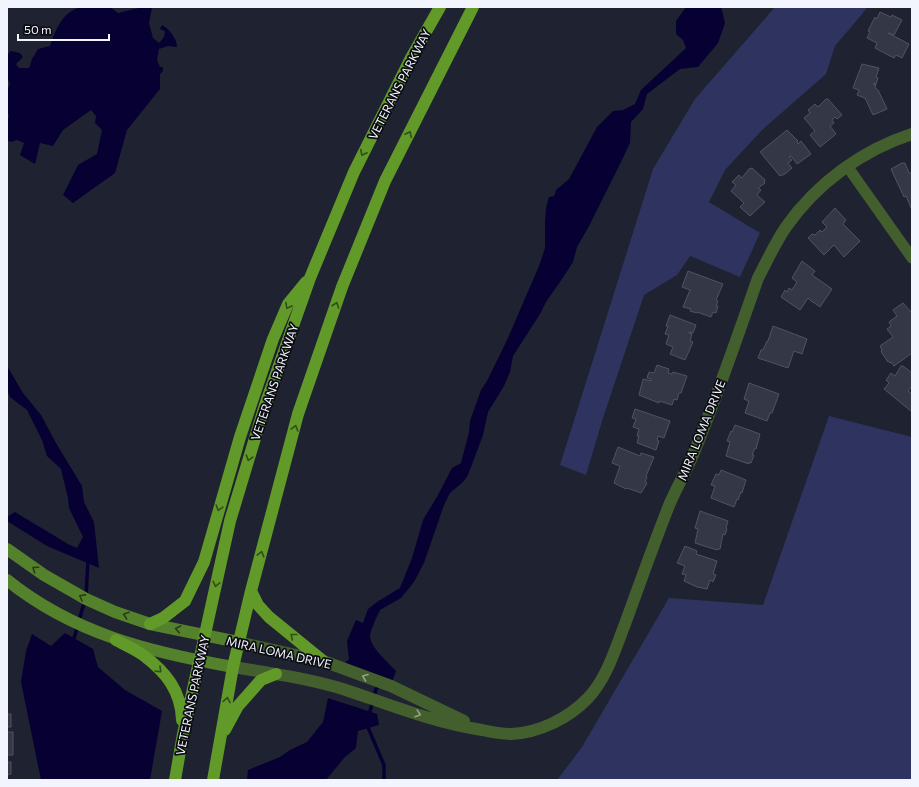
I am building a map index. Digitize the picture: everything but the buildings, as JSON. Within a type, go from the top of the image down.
[{"type":"main road","name":"VETERANS PARKWAY","points":[[175,780],[183,734],[230,521],[265,405],[312,275],[354,172],[411,58],[440,7]]},
{"type":"main road","points":[[213,780],[232,667],[298,414],[342,287],[385,181],[473,7]]},
{"type":"main road","points":[[150,624],[163,618],[185,600],[204,562],[240,437],[273,340],[288,304],[312,275]]},
{"type":"main road","name":"MIRA LOMA DRIVE","points":[[7,550],[44,575],[86,599],[102,606],[150,624],[205,634],[238,642]]},
{"type":"main road","name":"MIRA LOMA DRIVE","points":[[7,580],[34,600],[90,630],[116,640],[177,656],[232,667]]},
{"type":"main road","points":[[251,591],[258,605],[269,617],[323,661]]},
{"type":"main road","points":[[116,640],[143,654],[162,672],[177,691],[182,706],[183,734]]},
{"type":"main road","points":[[220,738],[238,706],[261,680],[276,674]]},
{"type":"street","name":"MIRA LOMA DRIVE","points":[[232,667],[304,678],[441,721],[485,731],[510,734],[531,731],[554,723],[571,713],[589,698],[602,681],[671,502],[695,451],[758,278],[770,252],[786,227],[805,203],[826,183],[847,166],[880,147],[912,134]]},
{"type":"street","points":[[847,166],[912,258]]},
{"type":"street","name":"MIRA LOMA DRIVE","points":[[238,642],[323,661],[340,667],[391,686],[485,731]]},
{"type":"shaded area","points":[[81,7],[110,7],[118,13],[143,7],[152,8],[149,23],[153,38],[159,43],[164,37],[165,31],[160,29],[162,25],[172,34],[176,40],[177,47],[168,46],[159,49],[157,60],[160,67],[163,67],[163,71],[160,74],[160,89],[127,130],[115,173],[73,203],[63,195],[78,165],[97,154],[102,130],[95,123],[96,116],[91,110],[63,130],[53,146],[40,143],[35,164],[20,155],[24,143],[17,140],[11,142],[7,140],[7,119],[9,117],[7,96],[10,84],[7,76],[7,55],[11,51],[20,53],[23,57],[16,64],[19,68],[29,68],[38,49],[50,46],[57,28],[64,17],[74,9]]},
{"type":"shaded area","points":[[686,7],[721,7],[725,23],[718,43],[698,67],[680,69],[647,94],[643,109],[631,122],[630,143],[577,247],[573,262],[546,302],[513,356],[510,372],[504,386],[488,412],[483,435],[468,475],[463,482],[450,493],[444,505],[424,563],[414,582],[401,598],[380,610],[372,627],[370,637],[373,646],[396,671],[389,690],[336,672],[349,659],[347,641],[356,620],[363,623],[368,609],[400,588],[412,558],[423,520],[452,468],[461,463],[469,432],[470,421],[481,390],[507,340],[539,266],[545,248],[546,208],[549,197],[554,196],[556,190],[569,179],[597,127],[613,111],[623,110],[635,104],[641,90],[686,48],[683,40],[676,34],[676,21]]},
{"type":"shaded area","points":[[775,7],[868,7],[835,46],[826,74],[762,130],[725,170],[709,202],[760,233],[740,277],[690,256],[677,275],[644,295],[603,418],[586,475],[560,465],[653,169],[695,99]]},
{"type":"shaded area","points":[[7,366],[23,393],[41,415],[82,486],[84,502],[94,522],[99,568],[47,546],[7,521],[7,517],[15,512],[77,548],[83,537],[69,508],[61,469],[47,456],[42,440],[27,410],[10,397],[7,390]]},
{"type":"shaded area","points":[[829,416],[912,437],[912,780],[557,780],[582,747],[669,598],[763,605]]},
{"type":"shaded area","points":[[65,633],[93,649],[98,667],[125,690],[162,711],[150,780],[41,780],[21,682],[26,651],[32,634],[51,646]]},
{"type":"shaded area","points":[[328,698],[377,714],[379,725],[358,731],[356,748],[344,758],[326,780],[247,780],[248,770],[280,757],[290,750],[307,742],[323,722]]},
{"type":"waterway","points":[[73,642],[86,596],[88,560]]},
{"type":"waterway","points":[[369,715],[376,689],[379,685]]},
{"type":"waterway","points":[[367,725],[384,765],[384,780]]}]
